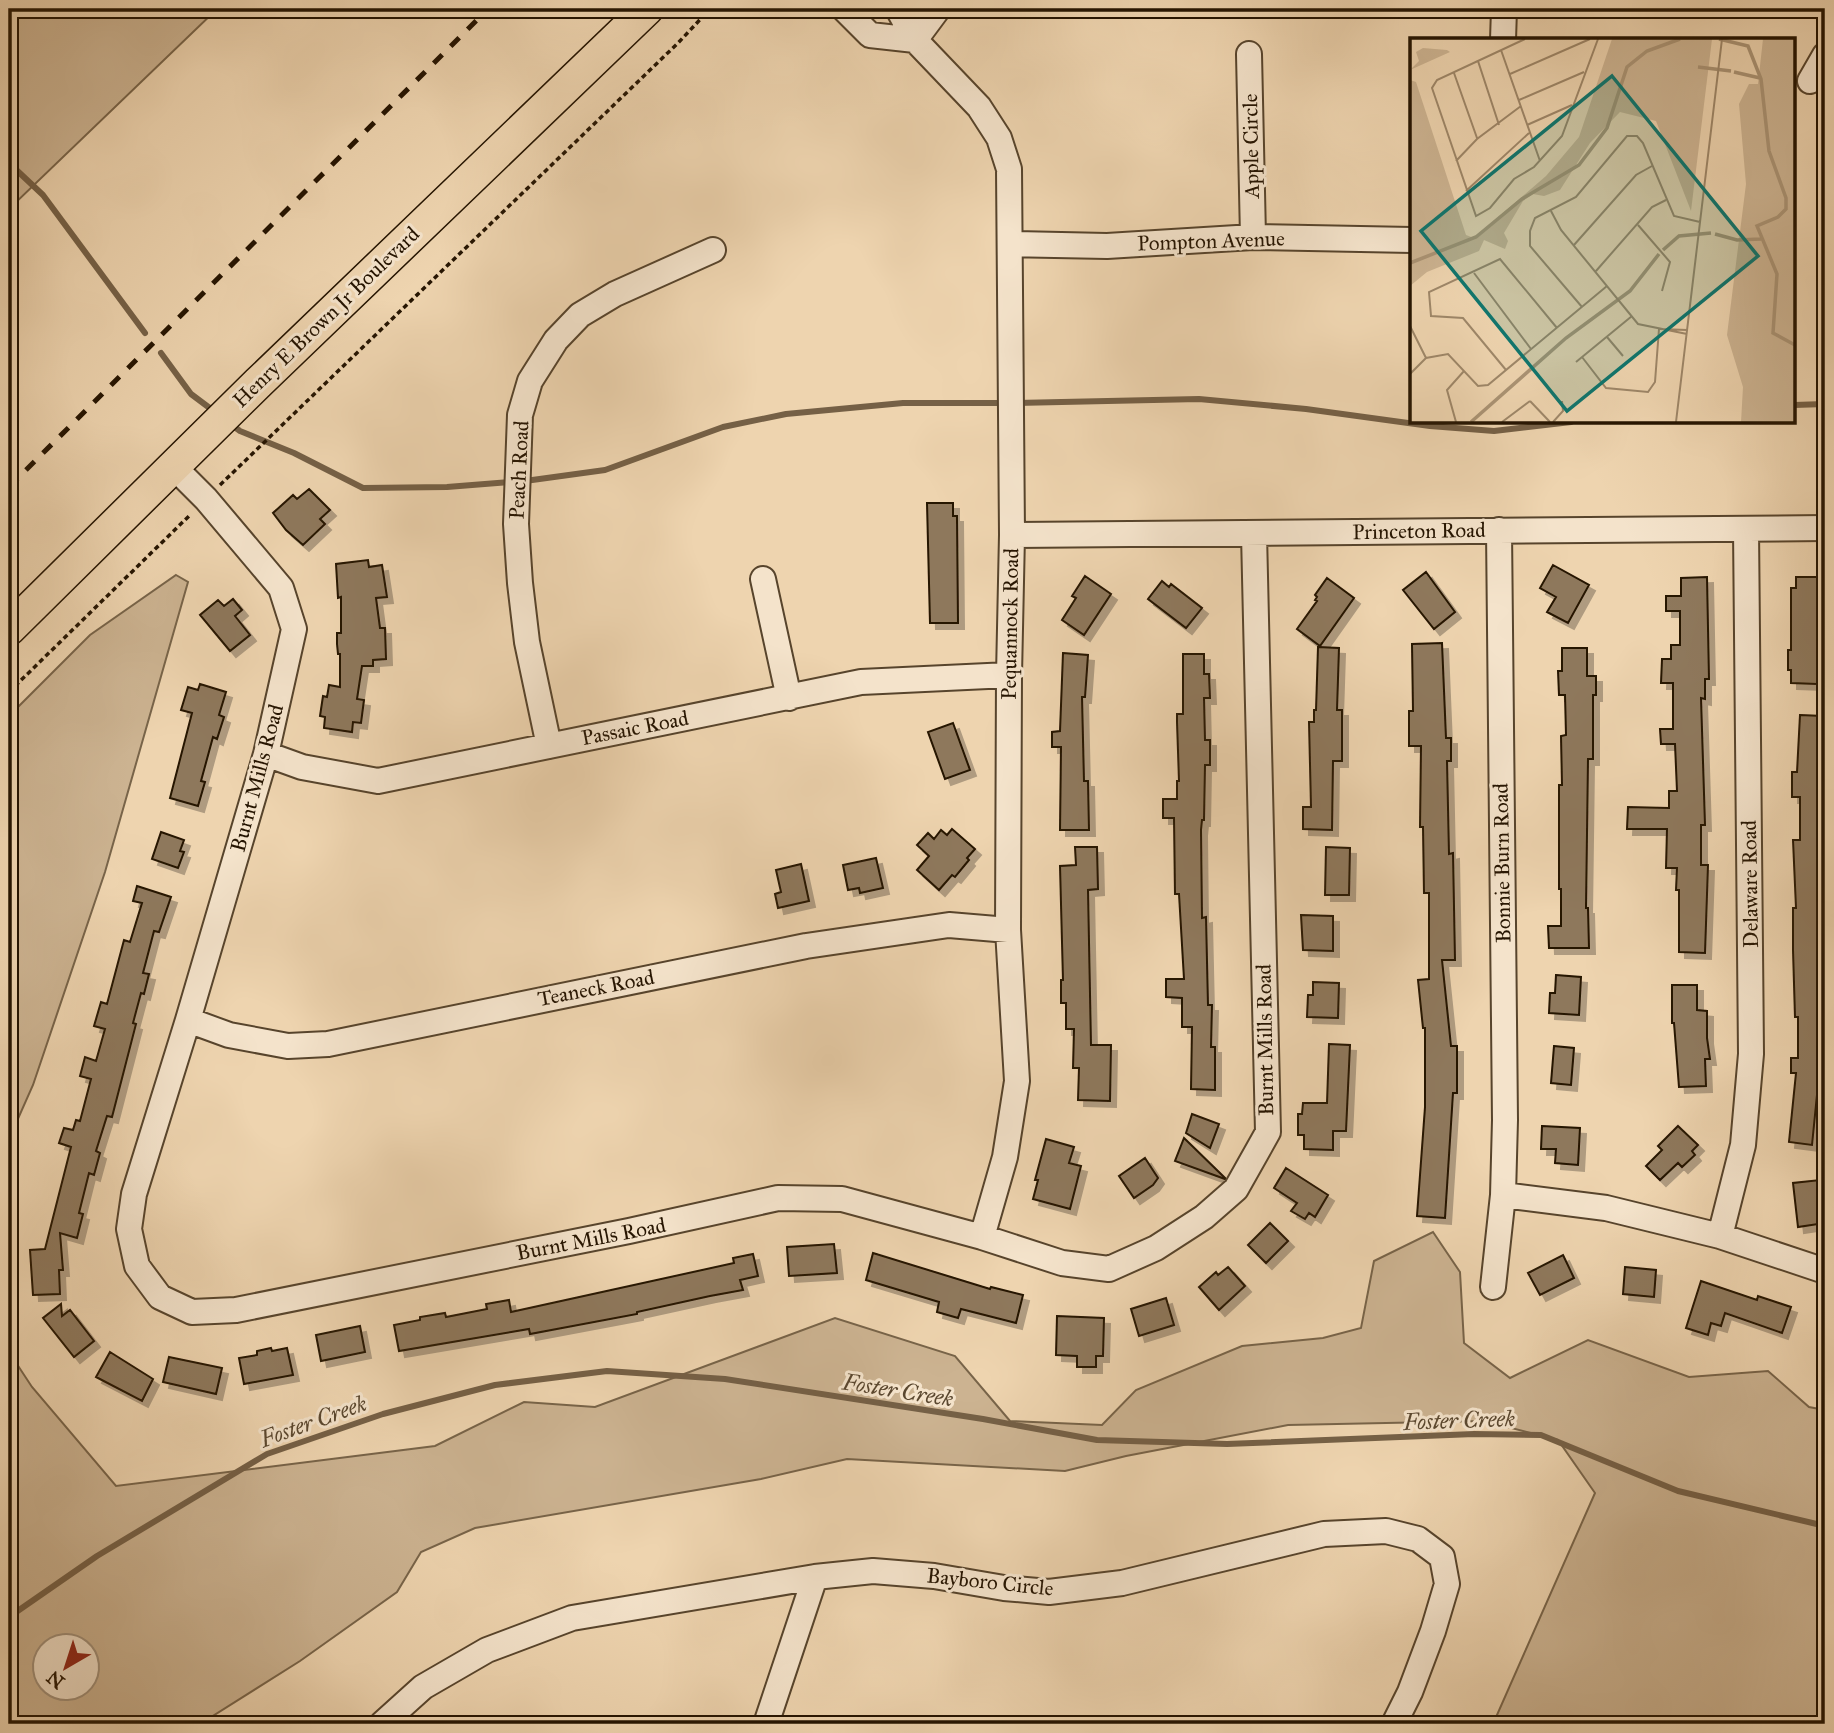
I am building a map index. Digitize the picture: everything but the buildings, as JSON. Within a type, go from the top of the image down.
[{"type":"main road","name":"Henry E Brown Jr Boulevard","points":[[9,629],[173,466],[647,9]]},
{"type":"street","points":[[844,9],[870,35],[915,40],[938,9]]},
{"type":"street","name":"Pequannock Road","points":[[898,9],[915,40],[979,107],[999,138],[1009,169],[1012,534],[1008,930],[1017,1081],[1005,1157],[982,1237]]},
{"type":"street","points":[[1503,38],[1504,9]]},
{"type":"street","name":"Apple Circle","points":[[1249,54],[1253,237]]},
{"type":"street","points":[[1810,81],[1825,55]]},
{"type":"street","name":"Pompton Avenue","points":[[1010,244],[1107,246],[1253,237],[1410,240]]},
{"type":"street","name":"Peach Road","points":[[549,746],[527,642],[516,524],[520,415],[530,381],[556,340],[580,315],[615,294],[713,250]]},
{"type":"street","name":"Burnt Mills Road","points":[[173,466],[206,499],[281,588],[294,629],[266,754],[134,1194],[129,1229],[137,1266],[160,1297],[192,1312],[236,1310],[616,1234],[778,1198],[842,1199],[982,1237],[1062,1263],[1109,1269],[1156,1248],[1204,1217],[1236,1189],[1268,1132],[1254,534]]},
{"type":"street","name":"Princeton Road","points":[[1012,534],[1825,528]]},
{"type":"street","name":"Delaware Road","points":[[1720,1236],[1743,1145],[1751,1054],[1746,529]]},
{"type":"street","name":"Bonnie Burn Road","points":[[1493,1287],[1503,1195],[1505,1120],[1499,530]]},
{"type":"street","points":[[763,579],[789,698]]},
{"type":"street","name":"Passaic Road","points":[[266,754],[302,767],[378,781],[861,682],[1009,675]]},
{"type":"street","name":"Teaneck Road","points":[[188,1020],[229,1035],[288,1046],[328,1044],[806,946],[949,925],[1008,930]]},
{"type":"street","points":[[1503,1195],[1606,1208],[1720,1236],[1825,1271]]},
{"type":"street","name":"Bayboro Circle","points":[[382,1724],[423,1687],[487,1650],[572,1618],[815,1577],[873,1571],[934,1576],[1004,1588],[1049,1592],[1122,1583],[1324,1534],[1386,1531],[1418,1539],[1442,1556],[1447,1584],[1414,1680],[1394,1724]]},
{"type":"street","points":[[766,1724],[815,1577]]},
{"type":"path","points":[[9,692],[710,9]]},
{"type":"shaded area","points":[[9,9],[217,9],[9,209]]},
{"type":"shaded area","points":[[176,575],[188,582],[105,872],[33,1085],[9,1139],[9,716],[90,635]]},
{"type":"shaded area","points":[[1433,1232],[1460,1272],[1464,1343],[1510,1378],[1588,1340],[1689,1377],[1768,1371],[1809,1407],[1825,1410],[1825,1724],[1493,1724],[1595,1493],[1558,1440],[1484,1421],[1288,1425],[1126,1456],[1065,1471],[847,1459],[761,1479],[475,1528],[421,1552],[397,1592],[300,1661],[200,1724],[9,1724],[9,1352],[32,1387],[116,1486],[435,1446],[524,1402],[595,1407],[835,1318],[955,1356],[1010,1421],[1102,1425],[1136,1390],[1242,1346],[1323,1338],[1361,1328],[1374,1261]]},
{"type":"waterway","points":[[9,163],[43,195],[145,333]]},
{"type":"waterway","points":[[161,353],[191,394],[215,412]]},
{"type":"waterway","points":[[1015,403],[1199,399],[1306,409],[1410,423]]},
{"type":"waterway","points":[[525,481],[605,470],[723,427],[786,414],[903,403],[1004,403]]},
{"type":"waterway","points":[[1796,405],[1825,404]]},
{"type":"waterway","points":[[229,423],[240,431],[294,453],[363,488],[447,487],[510,482]]},
{"type":"waterway","points":[[1415,424],[1494,431],[1554,424]]},
{"type":"waterway","name":"Foster Creek","points":[[9,1617],[97,1556],[267,1454],[383,1414],[495,1385],[607,1371],[725,1379],[983,1419],[1097,1440],[1227,1444],[1474,1434],[1541,1435],[1678,1491],[1825,1526]]},
{"type":"railway","points":[[9,487],[488,9]]}]
